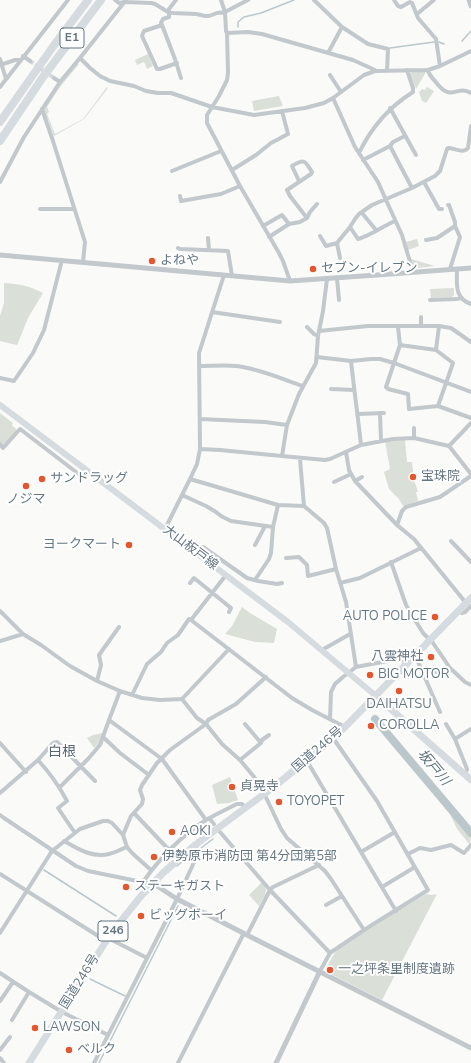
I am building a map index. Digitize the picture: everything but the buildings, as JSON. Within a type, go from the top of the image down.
[{"type":"highway","name":"E1","points":[[0,122],[88,0]]},
{"type":"highway","name":"E1","points":[[0,142],[43,77],[101,0]]},
{"type":"main road","name":"大山板戸線","points":[[0,405],[288,622],[376,696]]},
{"type":"main road","name":"国道246号","points":[[29,1063],[107,940],[152,884],[195,845],[307,761],[333,738],[459,610],[468,605],[471,598]]},
{"type":"main road","points":[[376,696],[468,778]]},
{"type":"street","points":[[0,87],[68,0]]},
{"type":"street","points":[[115,0],[119,3],[126,1],[155,4],[168,12],[205,16],[209,16],[217,12],[225,12],[248,0]]},
{"type":"street","points":[[176,0],[169,9],[169,17],[163,19],[161,23],[181,78]]},
{"type":"street","points":[[221,0],[225,12],[227,33],[227,76],[222,90],[207,115],[207,123],[240,186],[283,261],[290,281]]},
{"type":"street","points":[[314,0],[342,27],[368,44],[388,49],[387,71]]},
{"type":"street","points":[[394,0],[398,6],[401,7],[410,2],[412,3],[418,18],[436,39],[440,66]]},
{"type":"street","points":[[417,14],[434,0]]},
{"type":"street","points":[[469,0],[471,6]]},
{"type":"street","points":[[0,182],[24,137],[60,82],[126,1]]},
{"type":"street","points":[[162,25],[144,32],[142,36],[157,69],[177,64]]},
{"type":"street","points":[[328,53],[342,27]]},
{"type":"street","points":[[227,33],[256,33],[353,60],[375,70],[387,71],[428,70],[471,51]]},
{"type":"street","points":[[23,56],[30,61]]},
{"type":"street","points":[[80,58],[100,76],[110,81],[134,86],[146,91],[171,93],[212,107],[254,115],[320,105],[333,98],[364,75],[375,70]]},
{"type":"street","points":[[0,59],[6,79]]},
{"type":"street","points":[[1,65],[15,60],[20,60]]},
{"type":"street","points":[[359,153],[364,141],[372,129],[390,108],[413,92],[407,70]]},
{"type":"street","points":[[428,70],[429,74],[439,87],[445,92],[452,93],[464,90],[471,93]]},
{"type":"street","points":[[330,75],[341,92]]},
{"type":"street","points":[[54,78],[60,82]]},
{"type":"street","points":[[333,98],[355,147],[378,182],[406,247],[413,272]]},
{"type":"street","points":[[390,108],[416,155]]},
{"type":"street","points":[[42,109],[85,242],[83,262]]},
{"type":"street","points":[[232,170],[256,156],[273,142],[288,134],[282,111]]},
{"type":"street","points":[[320,236],[326,246],[337,243],[350,227],[354,219],[372,205],[386,200],[435,176],[440,171],[448,148],[466,151],[468,148],[471,126]]},
{"type":"street","points":[[363,160],[390,146],[405,136]]},
{"type":"street","points":[[390,146],[412,188]]},
{"type":"street","points":[[175,171],[221,150]]},
{"type":"street","points":[[299,181],[292,166],[304,161],[312,172],[311,174],[287,190],[307,218]]},
{"type":"street","points":[[0,169],[5,172]]},
{"type":"street","points":[[424,182],[439,209],[442,209]]},
{"type":"street","points":[[180,196],[181,201],[221,194],[240,186]]},
{"type":"street","points":[[269,237],[289,224],[300,222],[307,218],[317,204]]},
{"type":"street","points":[[448,205],[456,222],[455,226],[460,237],[450,269]]},
{"type":"street","points":[[40,209],[74,209]]},
{"type":"street","points":[[362,212],[376,230]]},
{"type":"street","points":[[263,226],[282,215],[289,224]]},
{"type":"street","points":[[350,227],[358,239],[367,236],[395,220]]},
{"type":"street","points":[[426,240],[437,238],[455,226]]},
{"type":"street","points":[[208,238],[209,250]]},
{"type":"street","points":[[337,243],[340,258]]},
{"type":"street","points":[[178,248],[228,251],[232,276]]},
{"type":"street","points":[[0,255],[290,281],[471,268]]},
{"type":"street","points":[[0,378],[14,381],[37,345],[47,321],[62,260]]},
{"type":"street","points":[[457,269],[458,294],[467,303],[471,304]]},
{"type":"street","points":[[165,529],[197,464],[200,449],[199,353],[224,275]]},
{"type":"street","points":[[337,278],[339,300]]},
{"type":"street","points":[[282,456],[287,424],[299,394],[316,363],[318,336],[327,279]]},
{"type":"street","points":[[430,300],[461,298]]},
{"type":"street","points":[[212,312],[280,322]]},
{"type":"street","points":[[421,317],[421,326]]},
{"type":"street","points":[[319,331],[368,326],[440,326],[451,328],[471,342]]},
{"type":"street","points":[[398,326],[400,345],[386,387],[388,389],[408,394],[409,409],[438,406],[471,418]]},
{"type":"street","points":[[436,350],[440,326]]},
{"type":"street","points":[[307,327],[318,336]]},
{"type":"street","points":[[400,345],[436,350],[453,363],[438,406]]},
{"type":"street","points":[[317,357],[351,361],[375,359],[394,363],[471,392]]},
{"type":"street","points":[[351,361],[361,445]]},
{"type":"street","points":[[199,366],[237,366],[303,386]]},
{"type":"street","points":[[331,389],[354,390]]},
{"type":"street","points":[[358,414],[382,413],[381,441]]},
{"type":"street","points":[[200,419],[287,424]]},
{"type":"street","points":[[449,446],[471,424]]},
{"type":"street","points":[[414,428],[414,438]]},
{"type":"street","points":[[0,444],[4,448],[20,429],[80,475],[85,469]]},
{"type":"street","points":[[200,449],[325,460],[361,445],[393,439],[414,438],[449,446],[471,475],[440,497],[406,507],[402,511],[397,525]]},
{"type":"street","points":[[346,452],[350,474],[355,481],[397,525],[414,539],[468,605]]},
{"type":"street","points":[[300,459],[304,506]]},
{"type":"street","points":[[334,482],[350,474]]},
{"type":"street","points":[[355,481],[362,477]]},
{"type":"street","points":[[190,479],[278,505],[304,506],[324,524],[327,528],[336,569],[346,602],[356,667]]},
{"type":"street","points":[[182,495],[206,506],[230,521],[273,526]]},
{"type":"street","points":[[255,580],[269,559],[271,553],[273,526],[278,505]]},
{"type":"street","points":[[255,545],[264,526]]},
{"type":"street","points":[[451,540],[471,562]]},
{"type":"street","points":[[196,553],[203,547],[247,578],[277,584],[282,583]]},
{"type":"street","points":[[340,583],[360,578],[421,548]]},
{"type":"street","points":[[286,558],[292,559],[298,557],[307,565],[306,576],[336,569]]},
{"type":"street","points":[[391,562],[406,605],[423,633],[430,640],[450,668],[464,682],[471,685]]},
{"type":"street","points":[[132,695],[147,664],[161,652],[167,643],[178,635],[189,618],[191,620],[226,575]]},
{"type":"street","points":[[190,583],[195,576],[231,608]]},
{"type":"street","points":[[0,611],[23,634],[41,644],[70,666],[120,692],[160,700],[182,699],[229,649]]},
{"type":"street","points":[[191,620],[292,698],[345,727]]},
{"type":"street","points":[[97,680],[101,665],[99,655],[119,627]]},
{"type":"street","points":[[0,641],[23,634]]},
{"type":"street","points":[[322,650],[350,634]]},
{"type":"street","points":[[415,655],[440,712]]},
{"type":"street","points":[[330,719],[331,692],[335,684],[356,667],[398,659],[403,660],[407,664]]},
{"type":"street","points":[[424,675],[450,668]]},
{"type":"street","points":[[123,835],[131,816],[142,804],[143,799],[140,790],[142,785],[157,763],[170,750],[206,724],[208,720],[236,704],[266,677]]},
{"type":"street","points":[[60,787],[100,745],[120,692]]},
{"type":"street","points":[[182,699],[197,718],[206,724],[222,744],[240,760],[255,778],[287,838],[318,865],[331,879],[364,930]]},
{"type":"street","points":[[109,720],[162,758],[208,819],[214,824]]},
{"type":"street","points":[[245,724],[261,743]]},
{"type":"street","points":[[446,724],[467,769],[468,778]]},
{"type":"street","points":[[454,739],[471,729]]},
{"type":"street","points":[[240,760],[269,735]]},
{"type":"street","points":[[103,737],[120,753],[150,775]]},
{"type":"street","points":[[276,1063],[330,953],[428,890],[377,801],[333,738]]},
{"type":"street","points":[[0,793],[26,772],[53,743],[57,742],[95,781]]},
{"type":"street","points":[[0,743],[26,772]]},
{"type":"street","points":[[38,760],[60,787],[67,801],[58,808],[75,833]]},
{"type":"street","points":[[307,761],[396,911]]},
{"type":"street","points":[[143,882],[151,870],[184,837],[208,819],[237,804],[242,804],[246,807]]},
{"type":"street","points":[[134,813],[170,851]]},
{"type":"street","points":[[0,815],[76,866],[88,871],[157,886],[178,899],[471,1048]]},
{"type":"street","points":[[0,933],[2,925],[27,891],[52,851],[80,829],[102,821],[112,823],[123,835],[127,847],[132,854],[151,870]]},
{"type":"street","points":[[220,832],[270,890],[330,953]]},
{"type":"street","points":[[361,852],[395,832]]},
{"type":"street","points":[[64,841],[87,853],[98,856],[109,854],[127,847]]},
{"type":"street","points":[[94,1063],[178,899],[198,854],[195,845]]},
{"type":"street","points":[[408,854],[420,848],[431,850],[451,845],[464,853],[471,846]]},
{"type":"street","points":[[178,1063],[270,890],[273,887],[318,865]]},
{"type":"street","points":[[382,887],[415,867]]},
{"type":"street","points":[[0,874],[107,940],[147,958]]},
{"type":"street","points":[[326,905],[342,896]]},
{"type":"street","points":[[0,973],[62,1012],[108,1035]]},
{"type":"street","points":[[0,1001],[13,982]]},
{"type":"street","points":[[12,1020],[29,992]]},
{"type":"street","points":[[0,1050],[10,1037]]},
{"type":"street","points":[[0,1058],[4,1063]]},
{"type":"shaded area","points":[[148,54],[153,66],[147,69],[144,62],[137,65],[135,60]]},
{"type":"shaded area","points":[[77,64],[79,64],[60,87],[47,107],[49,112],[47,114],[55,134],[83,119],[107,87],[108,88],[84,119],[54,136],[44,109],[59,86]]},
{"type":"shaded area","points":[[412,72],[426,72],[416,89],[410,74]]},
{"type":"shaded area","points":[[427,87],[434,91],[426,103],[422,101],[419,92],[422,89],[425,90]]},
{"type":"shaded area","points":[[279,96],[283,106],[254,111],[252,101]]},
{"type":"shaded area","points":[[417,239],[419,246],[408,250],[406,242]]},
{"type":"shaded area","points":[[411,259],[435,266],[418,268],[418,266],[413,267]]},
{"type":"shaded area","points":[[4,283],[24,286],[43,293],[28,318],[17,345],[0,341],[0,316],[4,303]]},
{"type":"shaded area","points":[[454,288],[454,295],[452,297],[431,298],[430,289]]},
{"type":"shaded area","points":[[0,413],[13,423],[12,425],[17,431],[4,445],[0,442]]},
{"type":"shaded area","points":[[405,440],[407,462],[412,462],[414,480],[418,492],[416,492],[418,501],[403,506],[399,499],[389,489],[384,472],[390,469],[385,441]]},
{"type":"shaded area","points":[[242,607],[277,629],[274,643],[255,642],[225,634],[232,626]]},
{"type":"shaded area","points":[[103,733],[98,744],[94,748],[87,738]]},
{"type":"shaded area","points":[[230,777],[238,800],[229,803],[217,804],[212,785]]},
{"type":"shaded area","points":[[446,806],[471,834],[470,845],[457,829]]},
{"type":"shaded area","points":[[262,882],[266,891],[259,906],[249,895]]},
{"type":"shaded area","points":[[426,894],[437,894],[382,1000],[327,972],[326,968],[340,947]]},
{"type":"waterway","points":[[238,27],[238,22],[244,17],[261,13],[294,0]]},
{"type":"waterway","points":[[462,41],[471,31]]},
{"type":"waterway","points":[[390,48],[434,42]]},
{"type":"waterway","points":[[439,42],[444,44]]},
{"type":"waterway","name":"坂戸川","points":[[375,719],[471,833]]},
{"type":"waterway","points":[[201,848],[213,839]]},
{"type":"waterway","points":[[177,866],[196,851]]},
{"type":"waterway","points":[[44,870],[116,916]]},
{"type":"waterway","points":[[99,1063],[178,906]]},
{"type":"waterway","points":[[90,979],[125,996]]},
{"type":"tunnel","points":[[30,61],[54,78]]},
{"type":"place","name":"よねや","points":[[152,261]]},
{"type":"place","name":"セブン-イレブン","points":[[313,269]]},
{"type":"place","name":"宝珠院","points":[[413,477]]},
{"type":"place","name":"サンドラッグ","points":[[42,479]]},
{"type":"place","name":"ノジマ","points":[[26,486]]},
{"type":"place","name":"ヨークマート","points":[[129,545]]},
{"type":"place","name":"AUTO POLICE","points":[[435,617]]},
{"type":"place","name":"八雲神社","points":[[431,657]]},
{"type":"place","name":"BIG MOTOR","points":[[370,675]]},
{"type":"place","name":"DAIHATSU","points":[[399,691]]},
{"type":"place","name":"COROLLA","points":[[371,726]]},
{"type":"place","name":"貞晃寺","points":[[232,787]]},
{"type":"place","name":"TOYOPET","points":[[279,802]]},
{"type":"place","name":"AOKI","points":[[172,832]]},
{"type":"place","name":"伊勢原市消防団 第4分団第5部","points":[[154,857]]},
{"type":"place","name":"ステーキガスト","points":[[126,887]]},
{"type":"place","name":"ビッグボーイ","points":[[141,916]]},
{"type":"place","name":"一之坪条里制度遺跡","points":[[330,970]]},
{"type":"place","name":"LAWSON","points":[[35,1028]]},
{"type":"place","name":"ベルク","points":[[69,1050]]},
{"type":"district","name":"白根","points":[[62,753]]}]
